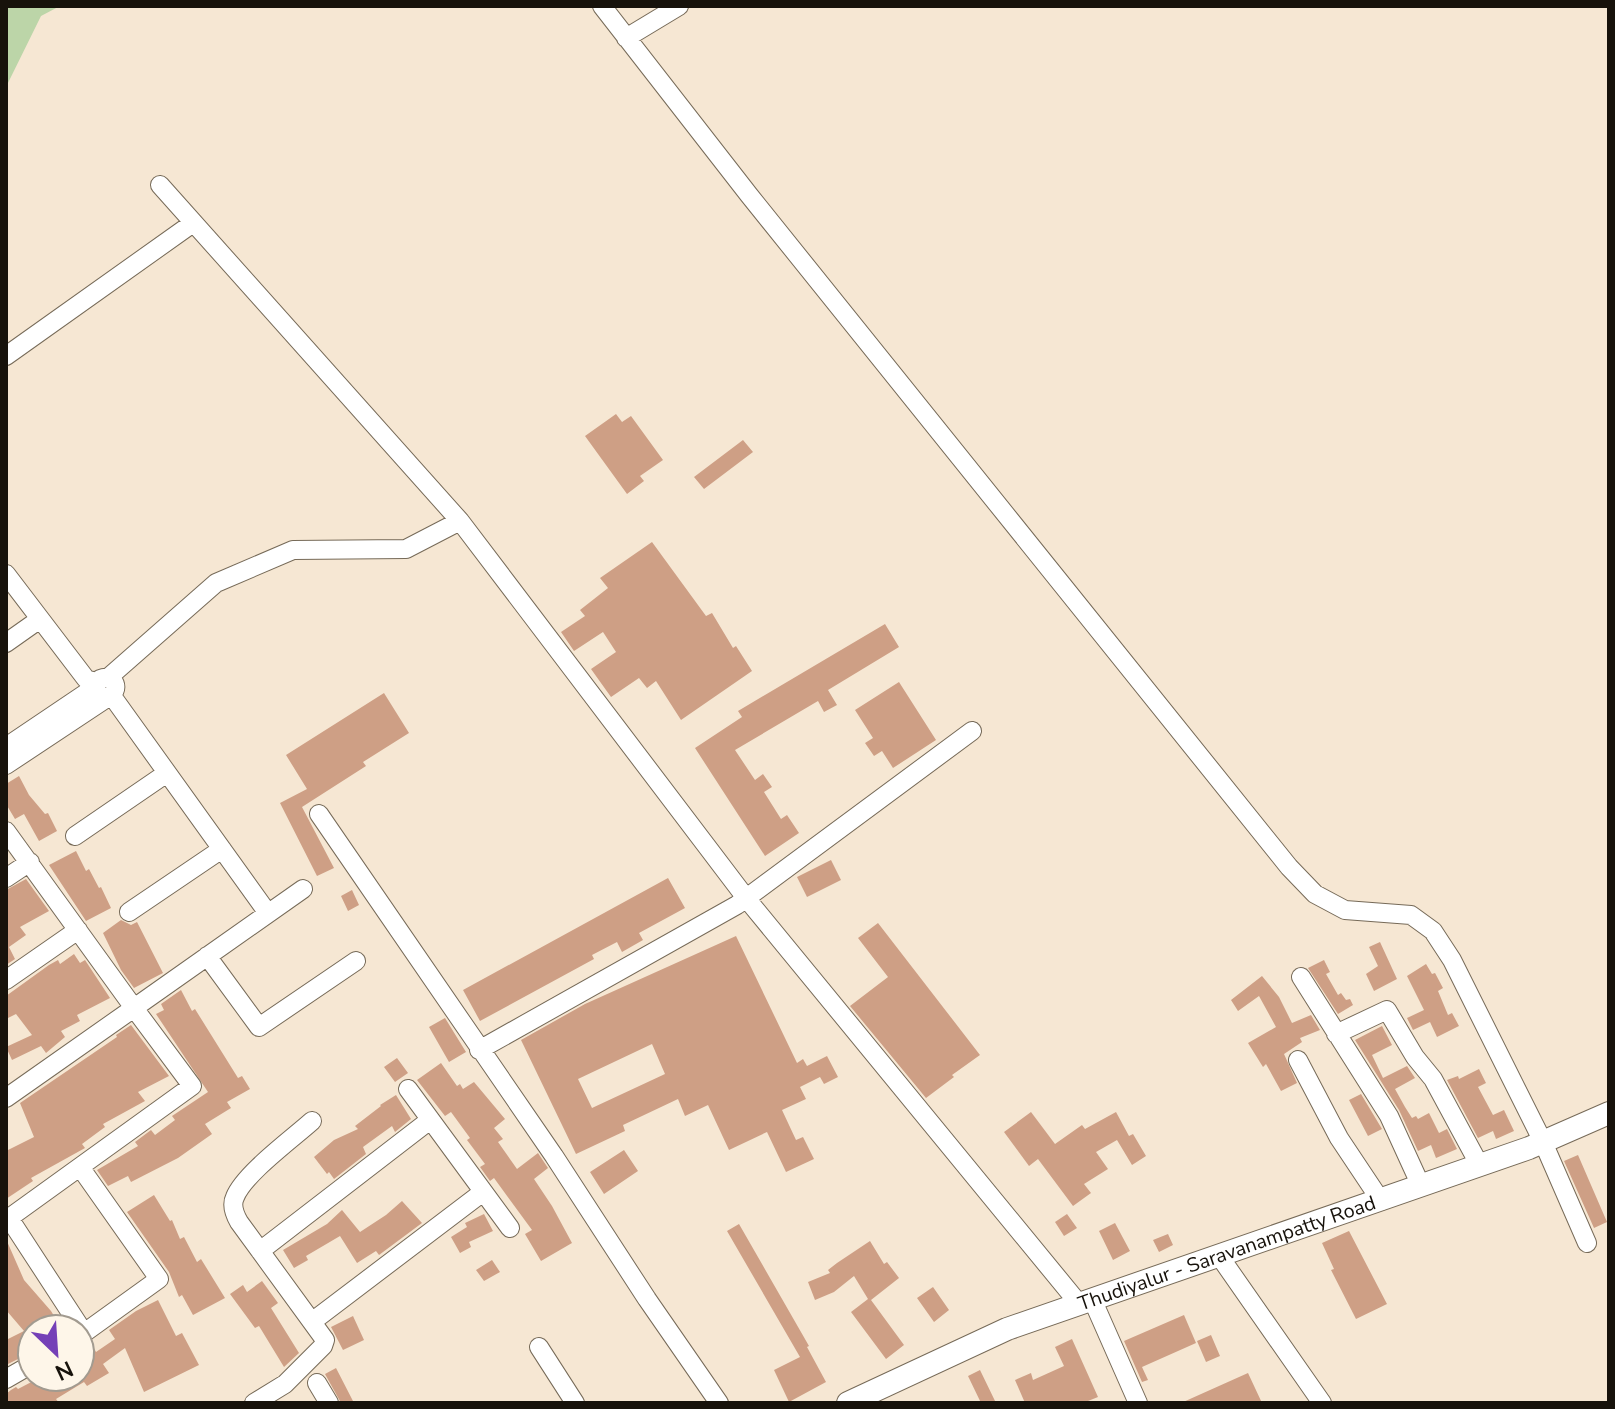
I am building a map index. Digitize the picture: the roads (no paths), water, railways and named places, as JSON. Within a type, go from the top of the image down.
[{"type":"main road","name":"Thudiyalur - Saravanampatty Road","points":[[848,1403],[1007,1329],[1480,1166],[1609,1113]]},
{"type":"street","points":[[602,6],[749,195],[1289,867],[1315,894],[1345,910],[1411,915],[1433,931],[1452,960],[1543,1142],[1587,1243]]},
{"type":"street","points":[[626,38],[679,6]]},
{"type":"street","points":[[160,185],[460,521],[746,898],[1087,1303],[1138,1403]]},
{"type":"street","points":[[6,356],[193,223]]},
{"type":"street","points":[[6,765],[104,688],[216,583],[293,550],[406,549],[460,521]]},
{"type":"street","points":[[6,574],[86,679],[104,688],[267,912]]},
{"type":"street","points":[[6,643],[40,619]]},
{"type":"street","points":[[6,747],[104,688]]},
{"type":"street","points":[[479,1050],[746,898],[972,731]]},
{"type":"street","points":[[75,836],[167,773]]},
{"type":"street","points":[[319,814],[719,1403]]},
{"type":"street","points":[[6,831],[192,1086],[8,1216],[69,1313]]},
{"type":"street","points":[[129,912],[222,849]]},
{"type":"street","points":[[6,878],[30,862]]},
{"type":"street","points":[[6,1098],[303,889]]},
{"type":"street","points":[[6,980],[78,930]]},
{"type":"street","points":[[207,956],[259,1027],[356,961]]},
{"type":"street","points":[[1301,977],[1389,1116],[1421,1186]]},
{"type":"street","points":[[1336,1034],[1387,1010],[1415,1057],[1433,1079],[1480,1166]]},
{"type":"street","points":[[1298,1060],[1339,1138],[1381,1201]]},
{"type":"street","points":[[408,1089],[510,1228]]},
{"type":"street","points":[[260,1251],[430,1120]]},
{"type":"street","points":[[254,1403],[285,1384],[323,1346],[325,1340],[239,1222],[233,1206],[234,1198],[247,1178],[312,1121]]},
{"type":"street","points":[[80,1167],[159,1279],[96,1324]]},
{"type":"street","points":[[313,1321],[483,1192]]},
{"type":"street","points":[[1220,1257],[1322,1403]]},
{"type":"street","points":[[539,1347],[575,1403]]},
{"type":"street","points":[[317,1383],[329,1403]]}]
